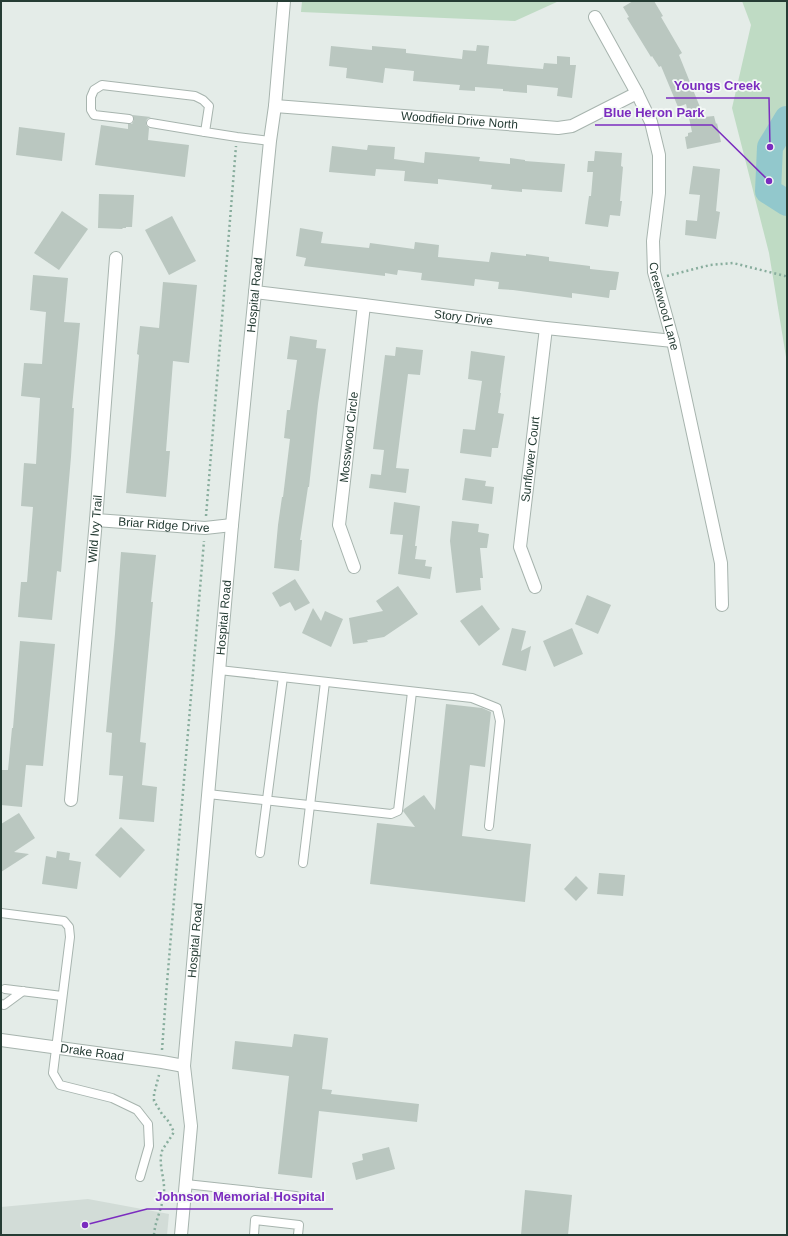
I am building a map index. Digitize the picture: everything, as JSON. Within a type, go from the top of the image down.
[{"type":"street","name":"Hospital Road","points":[[181,1235],[191,1126],[184,1066],[232,524],[270,141],[275,106],[284,1]]},
{"type":"street","name":"Creekwood Lane","points":[[595,17],[637,93],[651,122],[659,155],[659,193],[653,241],[654,272],[673,341],[721,563],[722,605]]},
{"type":"street","name":"Woodfield Drive North","points":[[275,106],[558,128],[572,126],[637,93]]},
{"type":"street","name":"Wild Ivy Trail","points":[[71,800],[96,520],[116,258]]},
{"type":"street","name":"Story Drive","points":[[255,292],[546,328],[673,341]]},
{"type":"street","name":"Mosswood Circle","points":[[354,567],[339,525],[364,305]]},
{"type":"street","name":"Sunflower Court","points":[[535,587],[520,547],[546,328]]},
{"type":"street","name":"Briar Ridge Drive","points":[[96,520],[205,528],[232,524]]},
{"type":"street","name":"Drake Road","points":[[1,1040],[184,1066]]},
{"type":"lane","points":[[129,119],[94,115],[91,110],[91,98],[94,90],[102,85],[195,96],[203,100],[209,106],[205,132]]},
{"type":"lane","points":[[151,123],[237,138],[270,141]]},
{"type":"lane","points":[[219,670],[472,698],[497,708],[500,721],[489,826]]},
{"type":"lane","points":[[260,853],[283,677]]},
{"type":"lane","points":[[303,863],[325,682]]},
{"type":"lane","points":[[208,794],[391,814],[398,811],[412,692]]},
{"type":"lane","points":[[1,912],[64,921],[69,927],[70,937],[53,1074],[60,1084],[112,1098],[137,1110],[148,1124],[149,1146],[140,1178]]},
{"type":"lane","points":[[5,989],[62,996]]},
{"type":"lane","points":[[1,1004],[4,1005],[23,991]]},
{"type":"lane","points":[[186,1184],[296,1196]]},
{"type":"lane","points":[[254,1235],[255,1220],[299,1224],[298,1235]]},
{"type":"path","points":[[154,1235],[164,1191],[161,1169],[162,1150],[174,1132],[169,1122],[154,1101],[155,1087],[162,1062],[163,1029],[237,138]]},
{"type":"path","points":[[656,279],[710,265],[733,263],[785,276],[787,278]]},
{"type":"shaded area","points":[[88,1199],[169,1214],[167,1235],[1,1235],[1,1207]]},
{"type":"green space","points":[[302,1],[559,1],[515,21],[301,12]]},
{"type":"green space","points":[[742,1],[787,1],[787,363],[769,253],[732,108],[751,25]]},
{"type":"building","points":[[633,1],[654,1],[663,16],[661,17],[682,53],[679,55],[704,117],[714,116],[721,142],[687,149],[685,137],[688,136],[688,133],[692,132],[686,104],[678,107],[661,66],[659,67],[652,56],[651,57],[627,18],[629,17],[623,7]]},
{"type":"building","points":[[477,45],[489,46],[487,64],[543,69],[544,63],[557,64],[557,56],[570,57],[570,65],[576,65],[572,98],[557,96],[558,88],[527,85],[527,93],[503,91],[503,89],[475,87],[475,91],[459,90],[460,85],[413,81],[414,71],[385,68],[383,83],[346,78],[347,68],[329,66],[331,46],[372,50],[372,46],[406,49],[406,53],[462,59],[463,50],[476,51]]},
{"type":"building","points":[[132,115],[151,117],[147,119],[146,122],[146,125],[149,128],[148,140],[189,145],[185,177],[95,165],[101,125],[128,129],[128,124],[132,124],[134,120]]},
{"type":"building","points":[[19,127],[65,133],[62,161],[16,155]]},
{"type":"building","points":[[368,145],[395,147],[394,159],[424,163],[425,152],[480,157],[479,161],[510,164],[510,158],[525,161],[565,164],[562,192],[522,189],[522,192],[491,189],[492,185],[438,179],[438,184],[404,181],[405,171],[376,169],[375,176],[329,172],[332,146],[367,150]]},
{"type":"building","points":[[595,151],[622,153],[621,166],[623,167],[620,201],[622,201],[620,216],[610,215],[608,227],[585,224],[589,196],[591,196],[593,172],[587,172],[588,161],[594,161]]},
{"type":"building","points":[[693,166],[720,169],[716,211],[720,212],[716,239],[685,235],[686,220],[697,221],[700,195],[689,194]]},
{"type":"building","points":[[99,194],[134,195],[132,227],[122,229],[98,228]]},
{"type":"building","points":[[62,211],[88,229],[59,270],[34,253]]},
{"type":"building","points":[[172,216],[196,261],[169,275],[145,230]]},
{"type":"building","points":[[300,228],[323,232],[321,243],[369,248],[370,243],[414,249],[415,242],[439,245],[438,257],[489,262],[491,252],[549,257],[549,261],[590,266],[590,269],[619,272],[616,290],[610,290],[609,298],[572,293],[572,298],[498,289],[499,282],[475,279],[474,286],[421,280],[422,273],[398,270],[397,275],[385,273],[385,276],[304,266],[306,258],[296,256]]},
{"type":"building","points":[[33,275],[68,278],[64,322],[80,323],[72,408],[74,408],[71,457],[61,572],[57,571],[52,620],[18,617],[21,582],[27,582],[33,507],[21,506],[24,463],[36,464],[40,398],[21,396],[24,363],[42,364],[46,312],[30,310]]},
{"type":"building","points":[[163,282],[197,285],[189,363],[173,361],[166,451],[170,451],[166,497],[126,493],[139,355],[137,354],[140,326],[159,328]]},
{"type":"building","points":[[290,336],[317,340],[316,348],[326,349],[318,404],[309,487],[300,540],[302,540],[299,571],[274,568],[278,525],[290,439],[284,438],[287,410],[290,410],[297,360],[287,359]]},
{"type":"building","points":[[396,347],[423,350],[420,375],[408,374],[396,468],[409,469],[406,493],[369,488],[371,474],[381,475],[384,450],[373,449],[385,355],[395,356]]},
{"type":"building","points":[[471,351],[505,356],[498,413],[504,414],[498,448],[492,448],[491,457],[460,453],[463,429],[475,430],[482,381],[468,379]]},
{"type":"building","points":[[465,478],[486,481],[485,486],[494,487],[492,504],[462,500]]},
{"type":"building","points":[[394,502],[420,506],[415,546],[417,546],[415,559],[426,560],[425,566],[432,567],[430,579],[398,574],[403,535],[390,534]]},
{"type":"building","points":[[452,521],[479,524],[478,532],[489,534],[487,548],[480,548],[483,578],[480,578],[481,590],[456,593],[450,541]]},
{"type":"building","points":[[121,552],[156,555],[140,742],[146,743],[142,785],[157,787],[154,822],[119,819],[123,776],[109,775],[112,733],[106,732]]},
{"type":"building","points":[[295,579],[310,603],[295,611],[290,602],[280,607],[272,593]]},
{"type":"building","points":[[398,586],[418,614],[384,637],[367,640],[368,642],[353,644],[349,618],[383,611],[376,601]]},
{"type":"building","points":[[587,595],[611,605],[598,634],[575,624]]},
{"type":"building","points":[[482,605],[500,629],[479,646],[460,621]]},
{"type":"building","points":[[313,608],[321,621],[325,611],[343,619],[331,647],[302,633]]},
{"type":"building","points":[[512,628],[526,631],[521,651],[531,646],[526,671],[502,665]]},
{"type":"building","points":[[572,628],[583,654],[554,667],[543,641]]},
{"type":"building","points":[[20,641],[55,644],[43,766],[26,765],[22,807],[1,805],[1,770],[8,770]]},
{"type":"building","points":[[446,704],[482,708],[491,712],[485,767],[470,765],[462,836],[531,844],[525,902],[370,884],[377,823],[415,827],[403,811],[424,795],[435,810]]},
{"type":"building","points":[[19,813],[35,838],[14,852],[29,854],[1,872],[1,824]]},
{"type":"building","points":[[121,827],[145,850],[120,878],[95,855]]},
{"type":"building","points":[[57,851],[70,853],[69,860],[81,862],[77,889],[42,884],[46,856],[56,858]]},
{"type":"building","points":[[599,873],[625,875],[623,896],[597,894]]},
{"type":"building","points":[[576,876],[588,888],[576,901],[564,889]]},
{"type":"building","points":[[294,1034],[328,1038],[322,1089],[332,1090],[331,1094],[419,1104],[417,1122],[319,1111],[312,1178],[278,1174],[289,1076],[232,1069],[235,1041],[292,1047]]},
{"type":"building","points":[[389,1147],[395,1169],[356,1180],[352,1163],[363,1160],[362,1154]]},
{"type":"building","points":[[525,1190],[572,1195],[568,1235],[521,1235]]},
{"type":"waterway","points":[[787,119],[770,147],[768,191],[787,203]]},
{"type":"place","name":"Youngs Creek","points":[[770,147]]},
{"type":"place","name":"Blue Heron Park","points":[[769,181]]},
{"type":"place","name":"Johnson Memorial Hospital","points":[[85,1225]]}]
